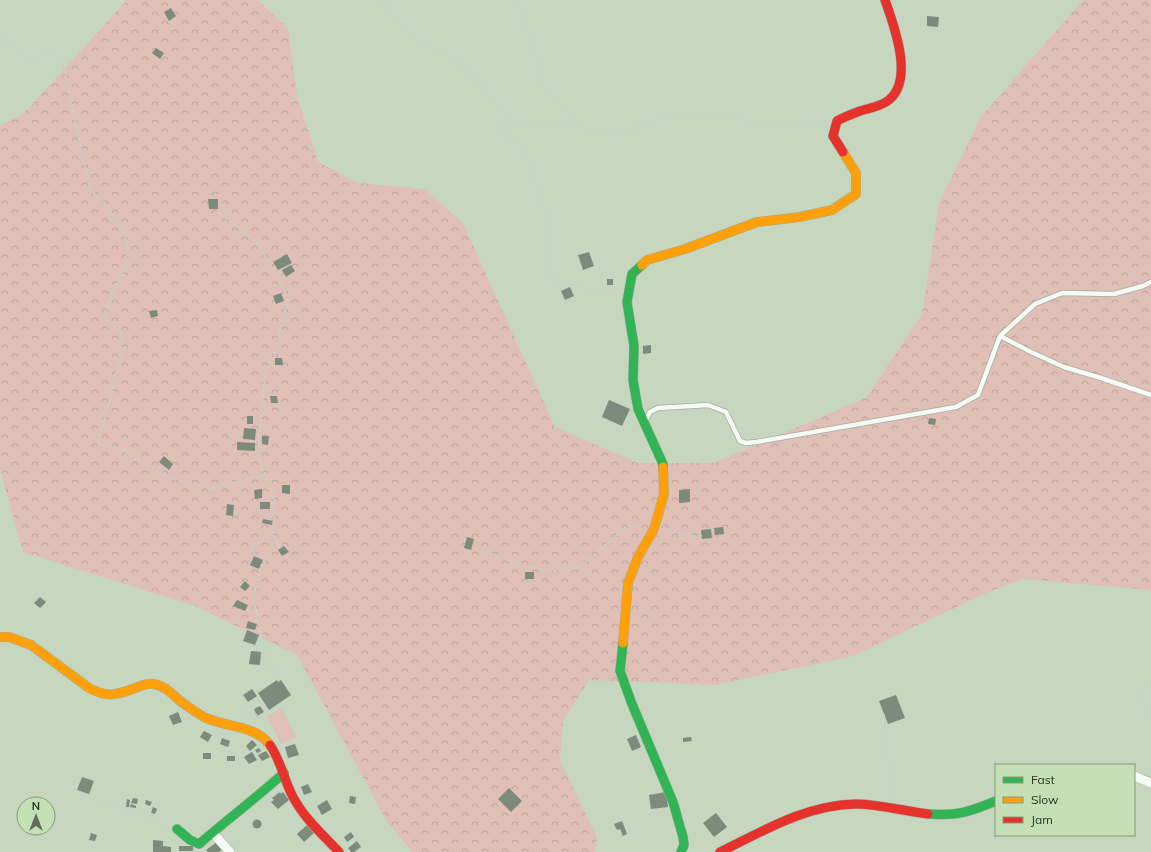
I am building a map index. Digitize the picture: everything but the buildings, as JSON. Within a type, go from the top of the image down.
[{"type":"street","points":[[681,852],[684,845],[684,837],[673,802],[632,704],[620,671],[628,583],[638,557],[654,529],[664,494],[663,464],[638,409],[633,380],[634,346],[627,302],[632,274],[647,260],[685,249],[757,222],[800,217],[832,210],[856,194],[856,173],[833,136],[837,121],[857,112],[874,107],[891,98],[900,83],[901,55],[894,26],[885,0]]},
{"type":"street","points":[[0,638],[9,637],[31,645],[89,688],[100,693],[113,695],[124,693],[150,684],[158,684],[204,717],[255,732],[272,746],[297,804],[339,852]]},
{"type":"street","points":[[177,829],[189,840],[199,844],[238,811],[255,799],[284,773]]},
{"type":"street","points":[[1135,776],[1151,784]]},
{"type":"street","points":[[720,852],[785,819],[821,808],[842,804],[866,804],[919,812],[956,814],[974,810],[995,801]]},
{"type":"street","points":[[213,833],[230,852]]},
{"type":"lane","points":[[644,422],[650,412],[658,408],[708,405],[726,412],[740,441],[746,443],[956,407],[978,395],[1000,336],[1035,304],[1062,293],[1114,294],[1143,286],[1151,282]]},
{"type":"lane","points":[[1000,336],[1064,367],[1151,395]]},
{"type":"path","points":[[381,0],[394,19],[420,41],[452,57],[473,76],[491,98],[512,119],[523,124],[580,127],[616,136],[630,132],[648,121],[700,114],[769,124],[789,124],[796,129],[811,120],[837,121]]},
{"type":"path","points":[[518,0],[537,58],[545,90],[566,108],[580,127]]},
{"type":"path","points":[[0,37],[30,60],[52,51],[63,62],[90,189],[110,209],[127,239],[126,268],[114,292],[104,318],[121,332],[122,354],[98,444],[121,448],[133,458],[170,478],[209,489],[264,475]]},
{"type":"path","points":[[512,119],[499,127],[526,152],[540,199],[551,222],[550,248],[546,276],[566,284],[616,294],[627,302]]},
{"type":"path","points":[[217,211],[255,241],[278,274],[288,299],[273,360],[265,372],[258,453],[264,475],[272,492],[274,535],[280,547]]},
{"type":"path","points":[[481,551],[526,566],[552,571],[572,570],[589,559],[628,526],[700,537]]},
{"type":"path","points":[[274,535],[252,545],[254,554],[265,559],[259,570],[258,586],[251,593],[258,617],[256,622],[259,624],[258,629],[262,632],[257,648],[265,650],[263,661],[273,667],[276,678]]},
{"type":"path","points":[[1151,686],[1137,689],[1151,719]]},
{"type":"path","points":[[884,714],[892,807]]},
{"type":"path","points":[[82,794],[97,801],[101,801],[113,808],[121,807],[177,829]]},
{"type":"green space","points":[[127,0],[257,0],[288,28],[297,96],[318,162],[359,183],[424,189],[463,223],[555,427],[638,463],[714,463],[866,398],[922,314],[939,204],[980,118],[1083,0],[1151,0],[1151,590],[1023,579],[984,594],[853,656],[716,685],[589,680],[563,721],[560,761],[597,837],[595,852],[412,852],[386,820],[297,655],[195,606],[23,552],[0,470],[0,125],[24,113]]},
{"type":"green space","points":[[282,709],[296,737],[281,744],[267,716]]},
{"type":"traffic: fast","points":[[642,265],[632,274],[627,302],[634,346],[633,380],[638,409],[663,467]]},
{"type":"traffic: fast","points":[[623,643],[620,671],[632,704],[673,802],[683,837],[684,845],[681,852]]},
{"type":"traffic: fast","points":[[177,829],[190,840],[199,844],[284,773]]},
{"type":"traffic: fast","points":[[928,814],[956,814],[995,801]]},
{"type":"traffic: slow","points":[[642,265],[647,260],[685,249],[757,222],[800,217],[832,210],[856,194],[856,173],[843,152]]},
{"type":"traffic: slow","points":[[623,643],[628,583],[638,557],[654,529],[664,494],[663,467]]},
{"type":"traffic: slow","points":[[0,637],[9,637],[31,645],[95,691],[107,694],[117,694],[146,684],[161,686],[204,717],[256,733],[270,745]]},
{"type":"traffic: jam","points":[[843,152],[833,136],[837,121],[854,113],[886,102],[895,93],[900,82],[900,54],[893,24],[885,0]]},
{"type":"traffic: jam","points":[[270,745],[277,757],[297,805],[314,826],[339,852]]},
{"type":"traffic: jam","points":[[720,852],[785,820],[837,805],[873,805],[928,814]]}]
